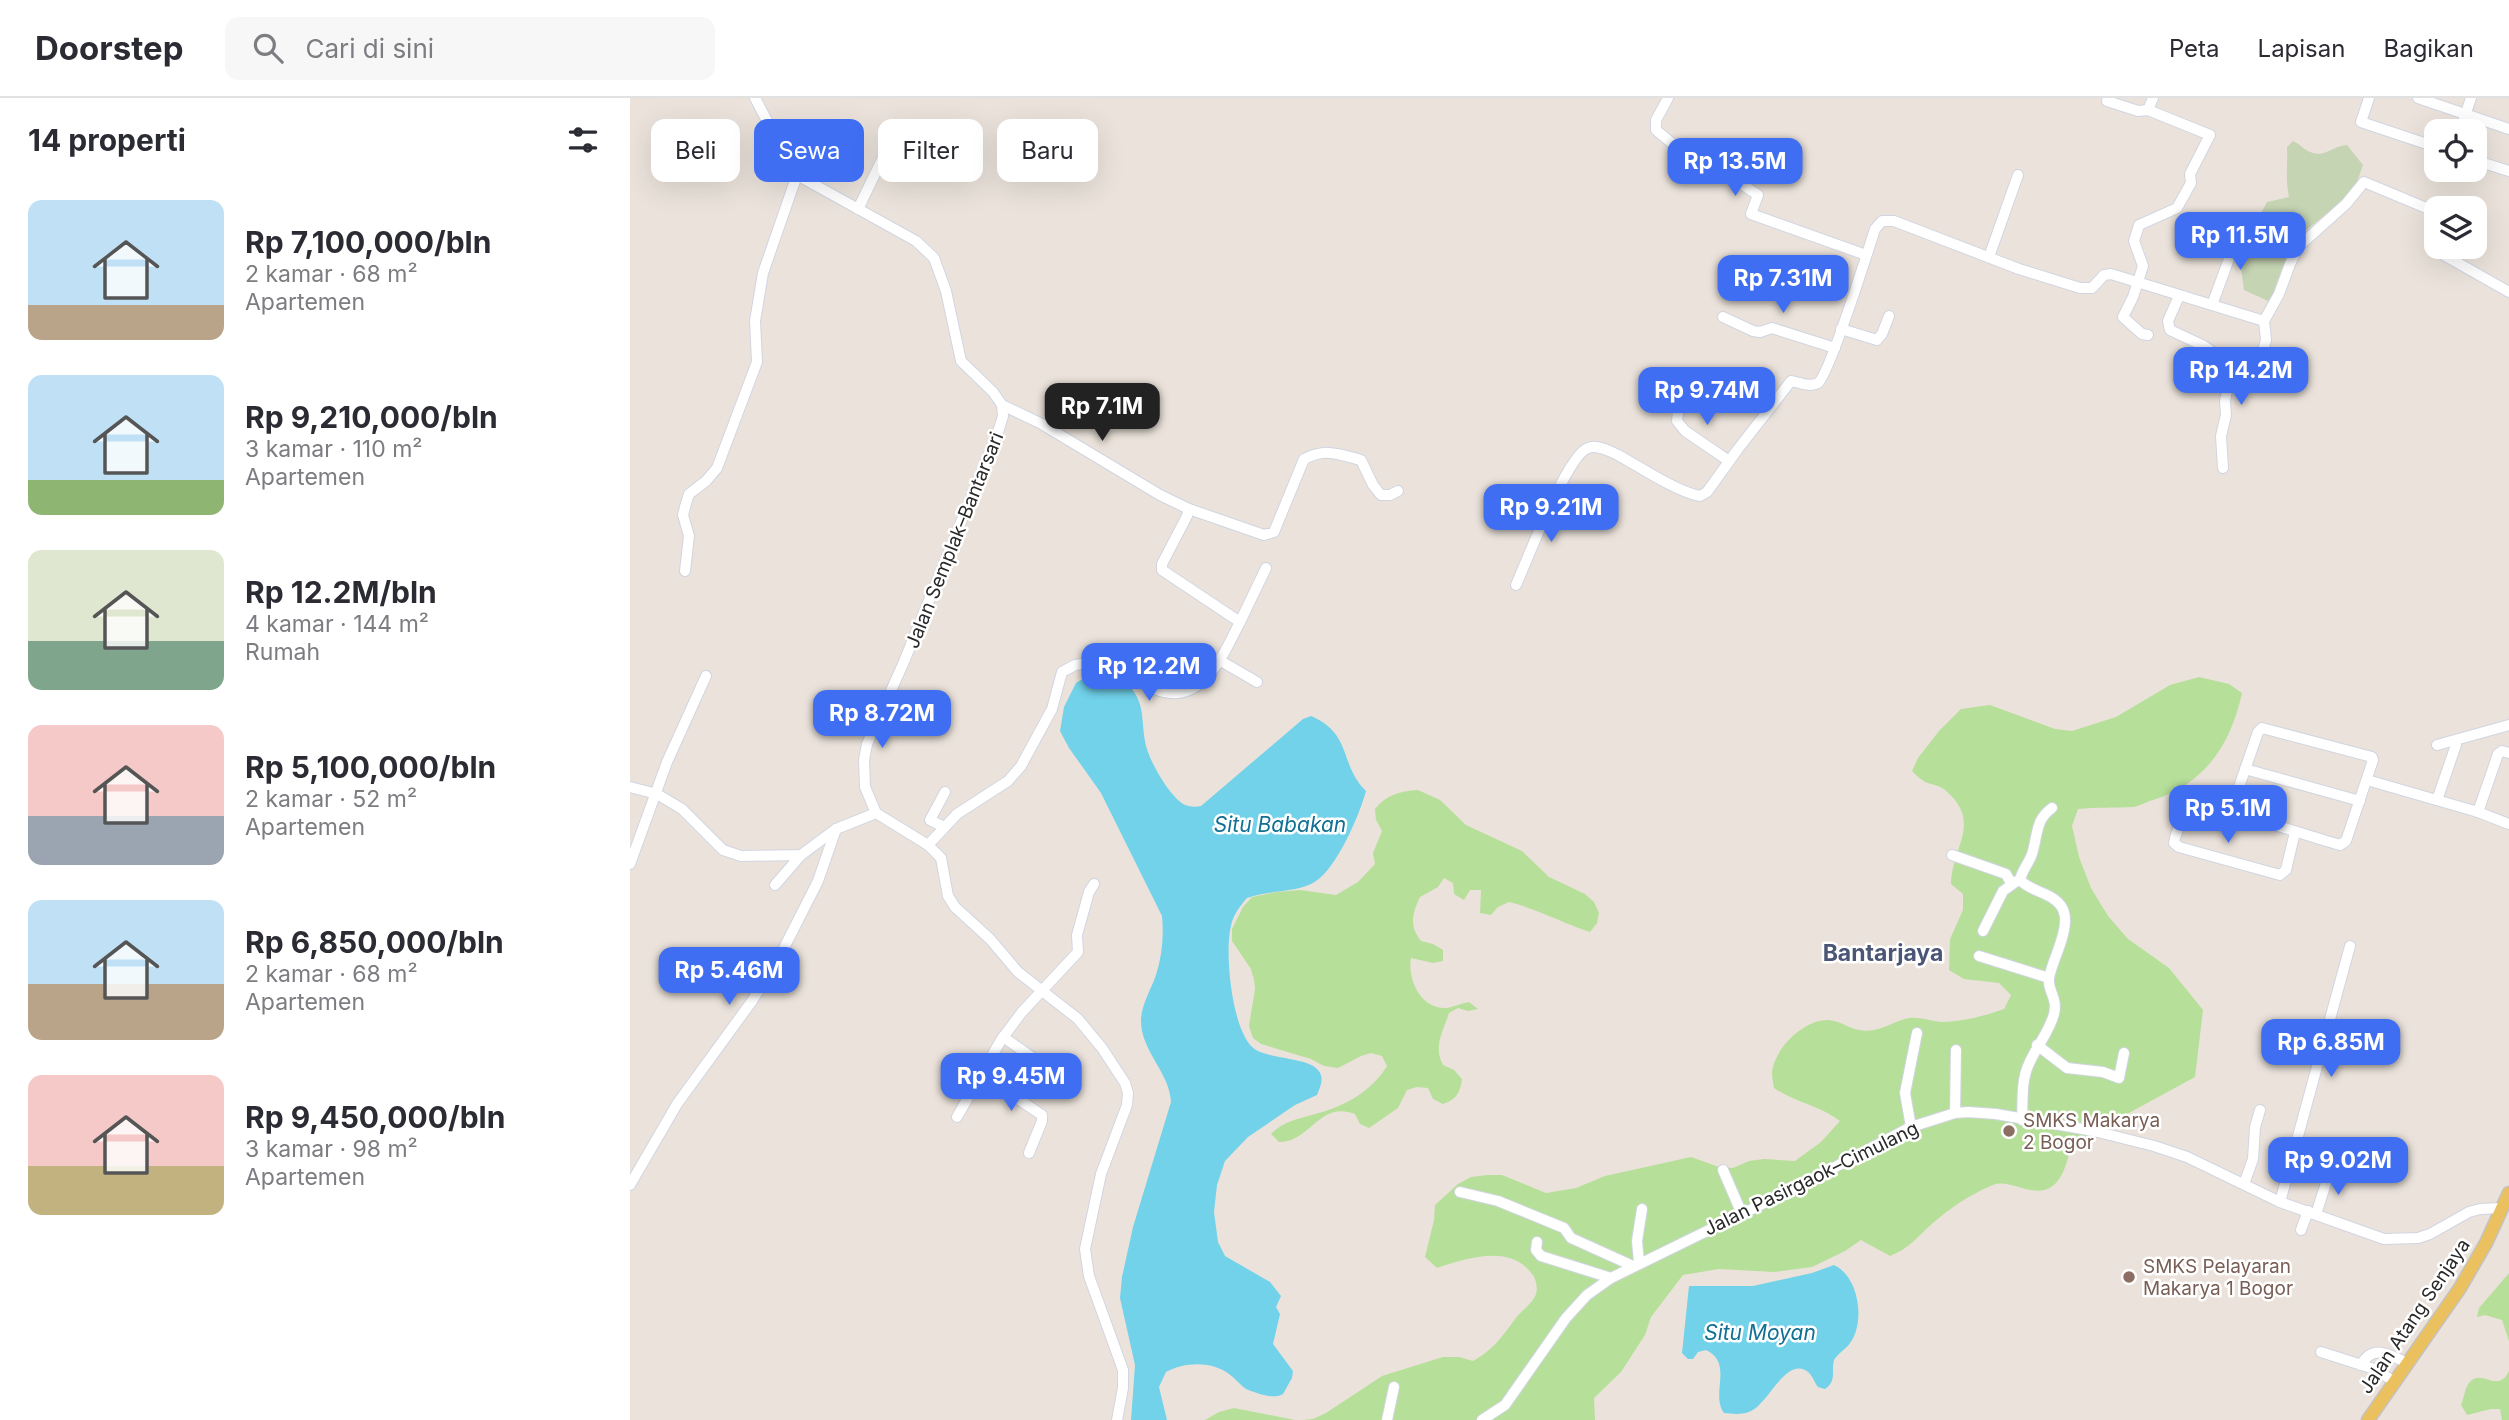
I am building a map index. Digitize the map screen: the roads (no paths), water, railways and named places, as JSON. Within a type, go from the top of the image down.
[{"type":"main road","name":"Jalan Atang Senjaya","points":[[2368,1420],[2460,1288],[2486,1243],[2491,1208],[2509,1194]]},
{"type":"street","points":[[755,98],[766,119]]},
{"type":"street","points":[[1668,98],[1656,120],[1656,130],[1674,145],[1726,173],[1758,195],[1751,214],[1866,255]]},
{"type":"street","points":[[2148,110],[2153,98]]},
{"type":"street","points":[[2369,98],[2361,122],[2424,143]]},
{"type":"street","points":[[2418,98],[2509,129]]},
{"type":"street","points":[[2464,119],[2471,98]]},
{"type":"street","points":[[2107,101],[2138,111],[2148,110],[2210,135],[2190,174],[2191,183],[2178,208],[2139,225],[2134,241],[2143,263],[2130,306],[2123,317],[2142,334],[2148,335]]},
{"type":"street","points":[[2487,164],[2509,171]]},
{"type":"street","points":[[858,209],[878,168]]},
{"type":"street","points":[[1989,257],[2018,175]]},
{"type":"street","points":[[685,571],[689,536],[683,515],[685,507],[689,494],[717,468],[754,371],[757,362],[755,321],[762,273],[794,182]]},
{"type":"street","name":"Jalan Semplak–Bantarsari","points":[[810,182],[916,241],[934,258],[946,291],[961,362],[993,392],[1002,405],[1003,416],[999,429],[908,652],[867,744],[864,760],[866,788],[876,813]]},
{"type":"street","points":[[2261,357],[2266,340],[2264,321],[2279,294],[2298,247],[2346,204],[2364,182],[2424,207]]},
{"type":"street","points":[[1516,585],[1557,490],[1586,448],[1598,447],[1616,454],[1696,496],[1707,492],[1791,382],[1811,386],[1821,380],[1835,348],[1877,226],[1882,221],[1890,220],[2019,269],[2080,288],[2092,288],[2108,273],[2264,321]]},
{"type":"street","points":[[2212,304],[2240,229]]},
{"type":"street","points":[[2451,259],[2509,292]]},
{"type":"street","points":[[2179,296],[2168,321],[2171,330],[2204,346],[2232,366],[2225,401],[2227,415],[2221,436],[2223,468]]},
{"type":"street","points":[[1841,329],[1877,340],[1889,316]]},
{"type":"street","points":[[1723,317],[1753,331],[1772,328],[1835,348]]},
{"type":"street","points":[[1694,391],[1678,412],[1677,421],[1685,431],[1729,461]]},
{"type":"street","points":[[1002,405],[1040,423],[1139,484],[1189,509],[1259,534],[1271,534],[1304,459],[1318,452],[1361,460],[1381,495],[1398,491]]},
{"type":"street","points":[[1502,508],[1542,525]]},
{"type":"street","points":[[1189,509],[1162,564],[1162,570],[1240,622]]},
{"type":"street","points":[[928,845],[957,814],[1007,781],[1021,766],[1043,729],[1052,709],[1059,677],[1067,668],[1105,660],[1149,687],[1168,693],[1179,693],[1201,684],[1219,660],[1266,568]]},
{"type":"street","points":[[1219,660],[1256,682]]},
{"type":"street","points":[[631,864],[667,762],[706,676]]},
{"type":"street","points":[[2437,745],[2509,725]]},
{"type":"street","points":[[2230,813],[2259,730],[2264,728],[2370,756],[2373,760],[2368,780],[2346,841],[2342,845],[2230,813],[2197,807],[2179,828],[2174,843],[2179,847],[2280,875],[2286,870],[2295,832]]},
{"type":"street","points":[[2437,800],[2456,745]]},
{"type":"street","points":[[2478,813],[2498,754],[2502,751],[2509,753]]},
{"type":"street","points":[[2245,769],[2360,800]]},
{"type":"street","points":[[2368,780],[2509,824]]},
{"type":"street","points":[[630,787],[657,794],[682,809],[723,850],[732,854],[801,855]]},
{"type":"street","points":[[943,827],[930,820],[945,792]]},
{"type":"street","points":[[1983,931],[2003,891],[2016,881],[2032,852],[2039,822],[2052,807]]},
{"type":"street","points":[[775,885],[801,855],[836,829],[876,813],[928,845],[941,858],[948,896],[955,907],[990,939],[1018,972],[1064,1007],[1090,1032],[1117,1069],[1128,1093],[1127,1105],[1101,1174],[1085,1249],[1089,1276],[1123,1370],[1123,1388],[1117,1420]]},
{"type":"street","points":[[630,1185],[677,1104],[752,1001],[783,950],[818,881],[836,829]]},
{"type":"street","points":[[1952,855],[2006,874],[2051,897],[2063,909],[2064,927],[2049,978],[2056,1001],[2055,1009],[2048,1030],[2037,1045],[2026,1070],[2022,1120]]},
{"type":"street","points":[[957,1117],[1003,1037],[1022,1012],[1078,952],[1077,935],[1094,884]]},
{"type":"street","points":[[2280,1202],[2350,946]]},
{"type":"street","points":[[1979,956],[2049,978]]},
{"type":"street","points":[[1911,1127],[1905,1093],[1917,1033]]},
{"type":"street","points":[[1003,1037],[1046,1067]]},
{"type":"street","points":[[2037,1045],[2067,1068],[2103,1072],[2114,1078],[2119,1078],[2121,1074],[2124,1053]]},
{"type":"street","points":[[1955,1113],[1956,1050]]},
{"type":"street","points":[[979,1079],[1042,1115],[1029,1153]]},
{"type":"street","points":[[2244,1184],[2253,1159],[2255,1127],[2260,1110]]},
{"type":"street","name":"Jalan Pasirgaok–Cimulang","points":[[1482,1420],[1505,1405],[1566,1318],[1587,1295],[1611,1278],[1911,1127],[1955,1113],[1996,1114],[2094,1131],[2154,1146],[2187,1157],[2280,1202],[2374,1236],[2395,1240],[2430,1234],[2491,1208]]},
{"type":"street","points":[[1723,1170],[1742,1214]]},
{"type":"street","points":[[2301,1230],[2312,1213],[2330,1171]]},
{"type":"street","points":[[1460,1192],[1498,1201],[1564,1228],[1571,1238],[1636,1264],[1642,1209]]},
{"type":"street","points":[[1538,1241],[1536,1250],[1541,1256],[1611,1278]]},
{"type":"street","points":[[2321,1352],[2361,1365],[2394,1381]]},
{"type":"street","points":[[2361,1365],[2373,1352],[2384,1352],[2407,1363]]},
{"type":"street","points":[[1387,1420],[1394,1387]]},
{"type":"water","name":"Situ Babakan","points":[[1104,671],[1123,680],[1134,692],[1141,708],[1150,757],[1172,794],[1185,805],[1201,806],[1303,719],[1311,716],[1334,732],[1352,771],[1366,791],[1346,840],[1324,874],[1301,888],[1247,898],[1233,918],[1229,938],[1232,992],[1241,1028],[1248,1042],[1263,1053],[1307,1063],[1318,1070],[1321,1076],[1317,1095],[1295,1105],[1248,1137],[1225,1161],[1217,1185],[1214,1212],[1218,1242],[1225,1256],[1270,1282],[1281,1296],[1276,1307],[1280,1314],[1273,1344],[1293,1371],[1292,1378],[1283,1394],[1270,1396],[1246,1389],[1229,1374],[1214,1367],[1198,1364],[1173,1369],[1166,1372],[1159,1387],[1167,1420],[1131,1420],[1135,1365],[1120,1298],[1133,1227],[1171,1102],[1166,1081],[1142,1032],[1141,1021],[1144,1003],[1160,961],[1162,916],[1101,793],[1060,731],[1064,707],[1076,683],[1094,672]]},
{"type":"water","name":"Situ Moyan","points":[[1834,1265],[1849,1278],[1854,1288],[1858,1321],[1850,1343],[1834,1360],[1829,1386],[1825,1389],[1818,1387],[1805,1370],[1790,1371],[1751,1411],[1741,1414],[1724,1413],[1719,1397],[1719,1363],[1706,1350],[1698,1352],[1693,1359],[1688,1359],[1682,1353],[1689,1286],[1753,1286],[1812,1273]]},
{"type":"place","name":"SMKS Makarya 2 Bogor","points":[[2009,1131]]},
{"type":"place","name":"SMKS Pelayaran Makarya 1 Bogor","points":[[2129,1277]]},
{"type":"district","name":"Bantarjaya","points":[[1883,953]]}]
